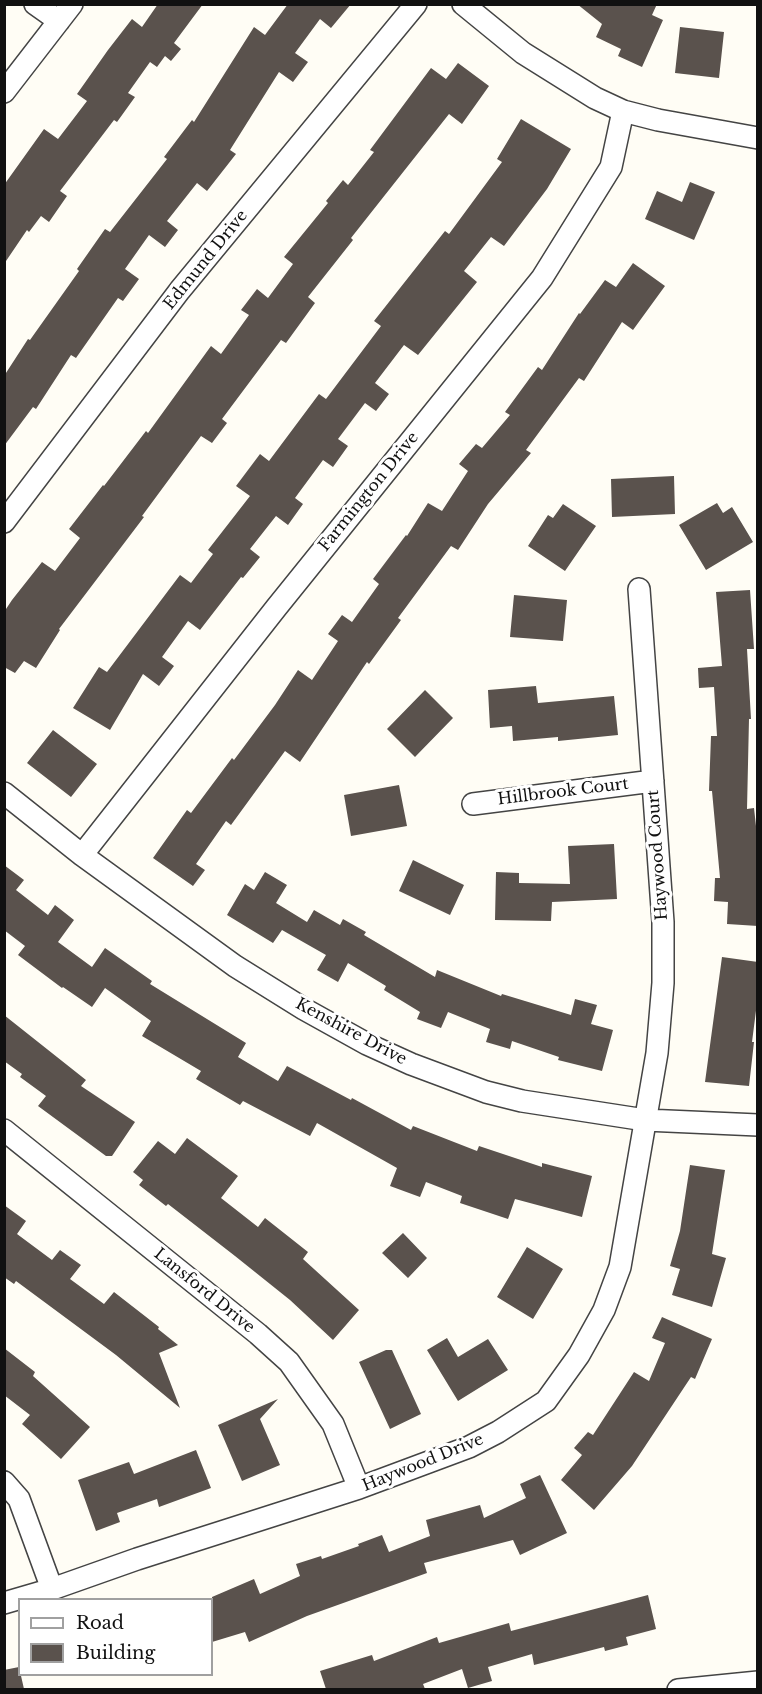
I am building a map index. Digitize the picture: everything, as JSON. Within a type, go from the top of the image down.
[{"type":"street","points":[[4,92],[65,13],[35,4]]},
{"type":"street","name":"Edmund Drive","points":[[4,522],[180,290],[416,4]]},
{"type":"street","points":[[463,4],[523,53],[595,98],[623,111],[658,120],[758,138]]},
{"type":"street","name":"Farmington Drive","points":[[82,855],[276,608],[542,278],[611,167],[623,111]]},
{"type":"street","name":"Haywood Court","points":[[639,589],[663,922],[663,983],[657,1053],[645,1120]]},
{"type":"street","name":"Hillbrook Court","points":[[473,804],[653,781]]},
{"type":"street","name":"Kenshire Drive","points":[[4,793],[82,855],[235,966],[304,1009],[367,1044],[411,1064],[486,1092],[522,1101],[645,1120],[758,1125]]},
{"type":"street","name":"Haywood Drive","points":[[21,1598],[359,1488],[469,1447],[498,1432],[546,1401],[579,1355],[604,1310],[620,1267],[645,1120]]},
{"type":"street","name":"Lansford Drive","points":[[4,1130],[258,1334],[289,1362],[333,1424],[359,1488]]},
{"type":"street","points":[[4,1482],[19,1499],[52,1589]]},
{"type":"street","points":[[678,1689],[758,1682]]},
{"type":"building","points":[[158,4],[203,4],[174,43],[181,49],[171,61],[165,56],[157,67],[150,62],[128,93],[135,97],[117,122],[114,120],[60,191],[67,196],[49,222],[41,216],[29,232],[27,230],[4,264],[4,185],[44,129],[58,139],[87,101],[77,94],[108,50],[132,19],[142,27]]},
{"type":"building","points":[[288,4],[351,4],[331,28],[320,19],[295,53],[308,62],[293,82],[279,72],[230,150],[236,154],[207,191],[197,183],[167,221],[178,230],[165,247],[149,235],[125,269],[139,279],[123,301],[118,298],[76,358],[71,355],[36,409],[33,407],[4,446],[4,376],[28,339],[30,340],[79,271],[77,269],[105,229],[110,232],[167,159],[164,157],[192,120],[194,122],[254,27],[265,35]]},
{"type":"building","points":[[577,4],[657,4],[652,15],[663,20],[642,67],[618,56],[621,49],[596,37],[602,24]]},
{"type":"building","points":[[680,27],[724,32],[719,78],[675,73]]},
{"type":"building","points":[[458,63],[489,86],[462,124],[449,114],[351,238],[353,240],[308,297],[315,303],[286,343],[281,340],[222,419],[227,423],[212,443],[201,436],[142,516],[144,517],[59,629],[36,668],[24,661],[15,673],[4,667],[4,612],[12,600],[42,562],[55,571],[80,538],[69,529],[146,431],[148,433],[211,346],[221,354],[249,315],[241,310],[257,289],[268,298],[293,264],[284,257],[328,203],[326,201],[343,180],[348,185],[374,152],[370,150],[431,68],[446,79]]},
{"type":"building","points":[[521,119],[571,149],[547,189],[504,246],[491,237],[464,271],[477,282],[418,355],[404,345],[375,383],[389,394],[376,411],[365,403],[338,439],[348,446],[333,467],[323,460],[295,498],[303,504],[288,525],[276,516],[250,549],[260,557],[243,578],[241,577],[200,630],[188,621],[162,657],[174,666],[159,686],[143,674],[110,730],[73,708],[99,667],[107,672],[180,575],[191,583],[213,554],[208,550],[250,496],[236,486],[260,454],[269,461],[319,394],[326,399],[381,326],[374,321],[445,231],[449,234],[502,162],[497,159]]},
{"type":"building","points":[[690,182],[715,192],[694,240],[645,219],[657,191],[682,202]]},
{"type":"building","points":[[633,263],[665,286],[633,330],[622,322],[584,381],[579,378],[526,450],[531,453],[488,504],[458,550],[451,546],[398,618],[401,620],[369,664],[367,662],[300,762],[285,751],[231,825],[226,821],[196,864],[205,870],[193,886],[153,858],[187,810],[191,813],[232,758],[234,760],[298,670],[312,680],[338,641],[328,634],[342,615],[352,622],[379,584],[373,579],[407,536],[428,503],[442,511],[468,471],[459,464],[476,444],[482,448],[510,415],[505,412],[538,367],[542,370],[579,313],[605,280],[616,287]]},
{"type":"building","points":[[674,476],[675,514],[612,517],[611,479]]},
{"type":"building","points":[[717,503],[723,513],[732,507],[753,542],[706,570],[679,525]]},
{"type":"building","points":[[563,504],[596,526],[565,571],[528,546],[548,515],[553,518]]},
{"type":"building","points":[[750,590],[754,649],[747,649],[751,719],[749,719],[747,809],[754,808],[758,844],[758,926],[727,924],[728,902],[714,901],[715,878],[720,878],[712,791],[709,791],[711,736],[717,736],[714,687],[699,688],[698,668],[722,666],[716,592]]},
{"type":"building","points":[[514,595],[567,600],[563,641],[510,637]]},
{"type":"building","points":[[536,686],[538,703],[614,696],[618,735],[558,741],[558,737],[513,741],[512,726],[490,728],[488,690]]},
{"type":"building","points":[[425,690],[453,718],[415,757],[387,729]]},
{"type":"building","points":[[53,730],[97,764],[71,797],[27,763]]},
{"type":"building","points":[[399,785],[407,826],[351,836],[344,795]]},
{"type":"building","points":[[614,844],[617,899],[552,902],[551,921],[495,920],[496,872],[519,873],[519,883],[570,884],[568,846]]},
{"type":"building","points":[[413,860],[464,885],[450,915],[399,891]]},
{"type":"building","points":[[4,865],[24,880],[16,890],[48,915],[55,905],[74,920],[58,942],[92,967],[105,948],[152,981],[150,984],[246,1043],[238,1057],[278,1081],[287,1066],[411,1130],[413,1126],[477,1151],[479,1146],[542,1167],[542,1163],[592,1176],[582,1217],[515,1199],[508,1219],[460,1203],[462,1196],[426,1182],[420,1197],[390,1186],[397,1168],[317,1123],[310,1136],[243,1101],[240,1105],[196,1079],[201,1071],[142,1036],[151,1021],[105,988],[92,1007],[18,955],[25,946],[4,930]]},
{"type":"building","points":[[265,872],[287,885],[276,903],[307,922],[314,910],[340,925],[343,919],[366,932],[364,935],[435,977],[437,970],[501,996],[502,994],[571,1015],[575,999],[597,1005],[591,1024],[613,1030],[602,1071],[558,1060],[559,1057],[512,1041],[510,1049],[486,1042],[490,1029],[448,1012],[441,1028],[417,1019],[420,1012],[384,990],[386,986],[348,963],[338,982],[317,970],[326,955],[282,930],[273,943],[227,915],[245,884],[254,890]]},
{"type":"building","points":[[722,957],[758,962],[758,995],[749,1086],[705,1082]]},
{"type":"building","points":[[4,1015],[86,1080],[81,1086],[135,1122],[112,1156],[106,1156],[38,1106],[46,1096],[20,1077],[22,1074],[4,1061]]},
{"type":"building","points":[[187,1138],[238,1176],[221,1198],[258,1227],[265,1218],[308,1252],[303,1259],[359,1310],[333,1340],[290,1300],[235,1256],[168,1204],[166,1206],[139,1185],[143,1180],[133,1172],[158,1141],[175,1154]]},
{"type":"building","points":[[690,1165],[725,1170],[712,1254],[726,1258],[712,1307],[672,1295],[680,1269],[670,1266],[680,1231]]},
{"type":"building","points":[[4,1205],[26,1221],[17,1234],[52,1260],[60,1250],[81,1265],[70,1279],[104,1304],[114,1292],[178,1345],[159,1353],[180,1408],[116,1355],[16,1281],[14,1284],[4,1277]]},
{"type":"building","points":[[403,1233],[427,1258],[408,1278],[382,1253]]},
{"type":"building","points":[[527,1247],[563,1269],[533,1319],[497,1297]]},
{"type":"building","points":[[662,1317],[712,1339],[695,1379],[691,1377],[632,1466],[594,1510],[561,1480],[582,1455],[574,1448],[588,1432],[593,1435],[634,1372],[649,1381],[665,1343],[652,1338]]},
{"type":"building","points":[[447,1338],[458,1357],[488,1339],[508,1370],[458,1401],[427,1350]]},
{"type":"building","points":[[4,1348],[35,1372],[33,1376],[90,1427],[61,1459],[22,1424],[30,1415],[4,1395]]},
{"type":"building","points":[[386,1350],[392,1350],[421,1414],[390,1429],[359,1362]]},
{"type":"building","points":[[278,1399],[260,1419],[280,1465],[242,1481],[218,1425]]},
{"type":"building","points":[[196,1450],[211,1488],[159,1507],[157,1499],[117,1513],[120,1522],[96,1531],[78,1480],[129,1462],[134,1474]]},
{"type":"building","points":[[540,1475],[567,1533],[520,1555],[513,1540],[424,1563],[427,1573],[307,1616],[249,1642],[245,1632],[213,1642],[212,1597],[254,1579],[260,1594],[300,1576],[296,1564],[321,1556],[322,1559],[382,1535],[389,1552],[430,1536],[426,1520],[480,1505],[484,1518],[526,1498],[520,1484]]},
{"type":"building","points":[[648,1595],[656,1629],[626,1637],[628,1645],[605,1651],[604,1647],[534,1665],[532,1654],[488,1667],[492,1681],[468,1688],[462,1669],[423,1684],[425,1689],[326,1689],[320,1671],[372,1655],[374,1661],[437,1637],[439,1643],[509,1623],[511,1631]]},
{"type":"building","points":[[18,1667],[18,1676],[21,1676],[24,1689],[4,1689],[4,1670]]}]
